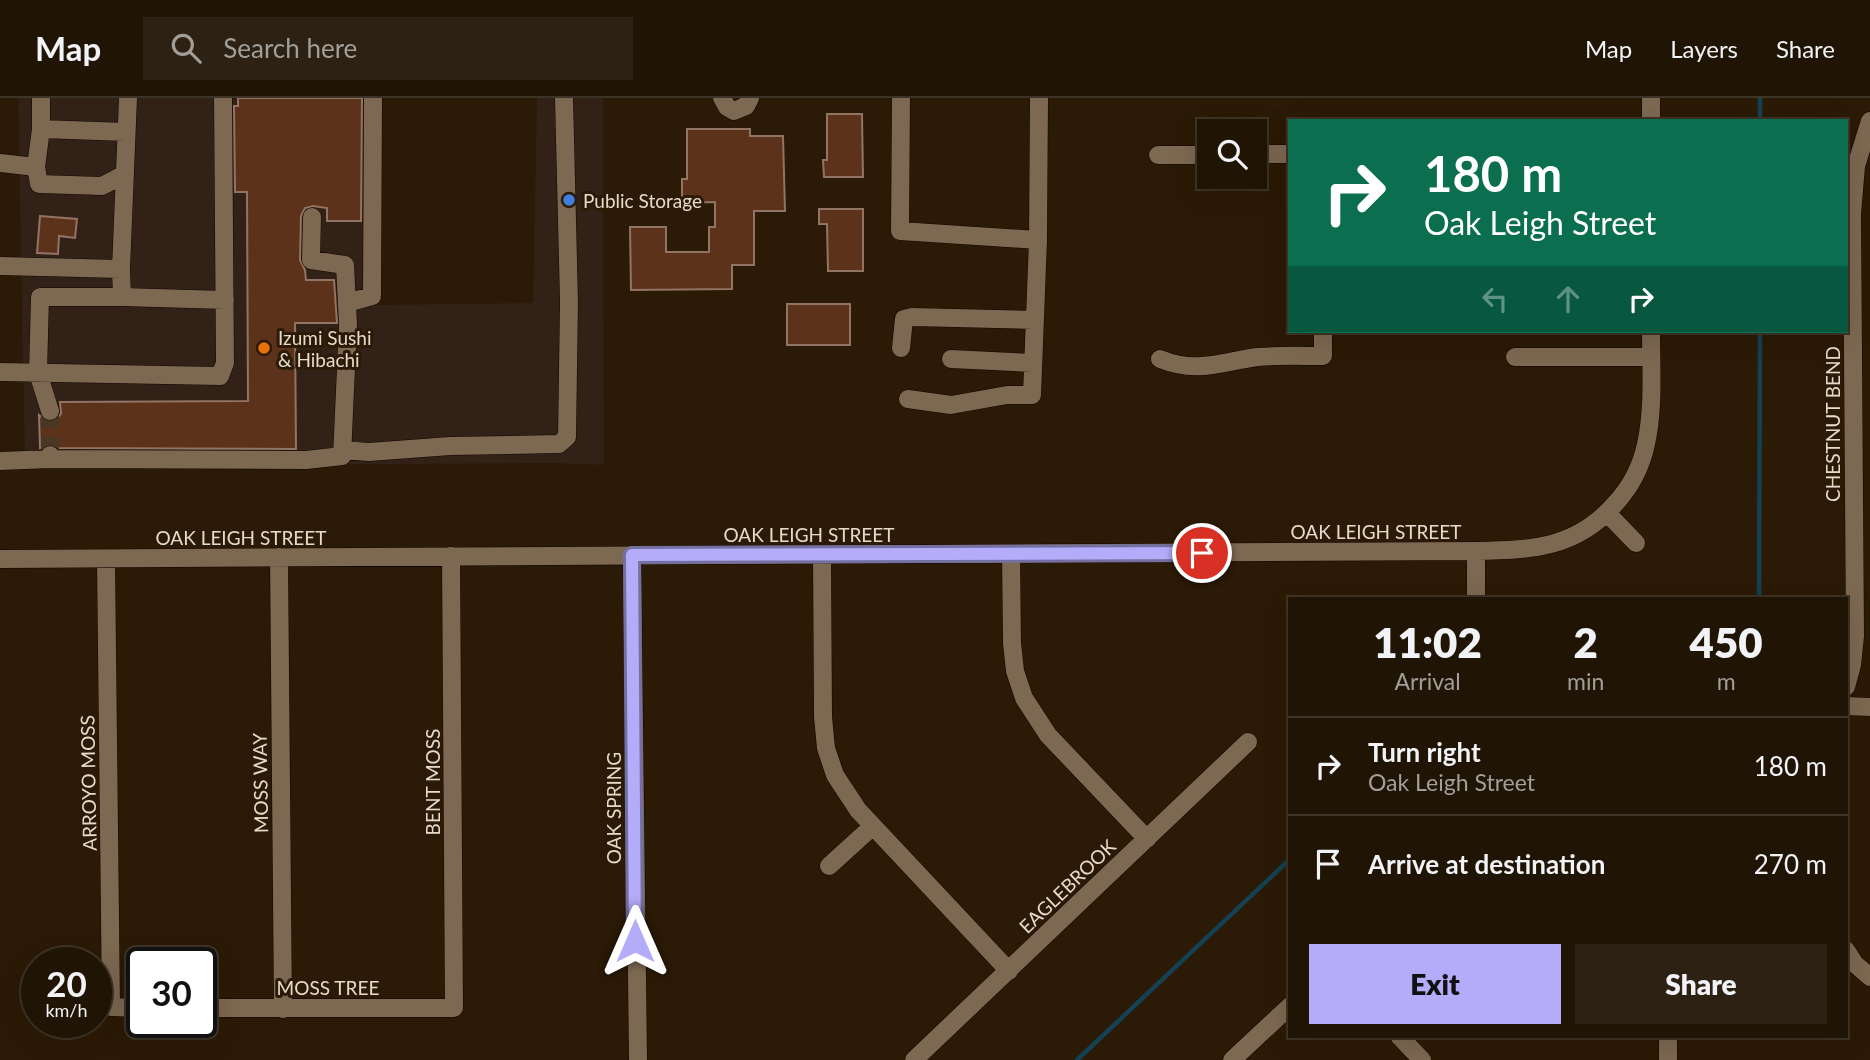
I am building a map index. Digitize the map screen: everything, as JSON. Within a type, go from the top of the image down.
[{"type":"street","points":[[41,98],[41,130],[36,167],[39,184],[102,186],[125,174]]},
{"type":"street","points":[[122,297],[128,98]]},
{"type":"street","points":[[0,372],[220,376],[226,363],[223,98]]},
{"type":"street","points":[[347,303],[372,296],[373,98]]},
{"type":"street","points":[[342,450],[369,452],[450,446],[559,444],[567,437],[569,302],[565,98]]},
{"type":"street","points":[[722,98],[726,107],[734,111],[746,106],[750,98]]},
{"type":"street","points":[[901,98],[900,231],[1038,240]]},
{"type":"street","points":[[908,399],[951,405],[1007,395],[1032,395],[1038,240],[1039,98]]},
{"type":"street","points":[[1651,98],[1651,119]]},
{"type":"street","name":"CHESTNUT BEND","points":[[1848,680],[1855,636],[1852,214],[1856,166],[1870,121]]},
{"type":"street","points":[[41,130],[126,132]]},
{"type":"street","points":[[1267,154],[1288,154]]},
{"type":"street","points":[[1158,155],[1197,155]]},
{"type":"street","points":[[0,163],[36,167]]},
{"type":"street","points":[[0,461],[50,457],[306,460],[342,456],[348,324],[345,265],[311,260],[312,217]]},
{"type":"street","points":[[0,266],[121,269]]},
{"type":"street","points":[[47,267],[47,297]]},
{"type":"street","points":[[50,411],[38,373],[40,297],[225,300]]},
{"type":"street","points":[[901,348],[904,319],[912,317],[1035,320]]},
{"type":"street","points":[[1160,359],[1197,368],[1256,357],[1323,356],[1323,333]]},
{"type":"street","name":"OAK LEIGH STREET","points":[[0,559],[1476,551],[1540,548],[1565,541],[1589,529],[1607,513],[1631,484],[1646,444],[1650,418],[1651,333]]},
{"type":"street","points":[[1515,357],[1651,357]]},
{"type":"street","points":[[951,359],[1033,363]]},
{"type":"street","points":[[1607,513],[1636,543]]},
{"type":"street","points":[[1476,551],[1476,597]]},
{"type":"street","points":[[1011,554],[1012,643],[1015,671],[1024,698],[1048,735],[1146,839]]},
{"type":"street","name":"OAK SPRING","points":[[632,555],[638,1060]]},
{"type":"street","points":[[822,555],[823,717],[826,748],[841,787],[873,826],[1009,971]]},
{"type":"street","name":"BENT MOSS","points":[[451,556],[454,1008]]},
{"type":"street","name":"MOSS WAY","points":[[279,557],[283,1009]]},
{"type":"street","name":"ARROYO MOSS","points":[[106,559],[111,1007],[126,1007]]},
{"type":"street","points":[[1848,706],[1870,707]]},
{"type":"street","name":"EAGLEBROOK","points":[[914,1060],[1248,742]]},
{"type":"street","points":[[829,866],[873,826]]},
{"type":"street","points":[[1848,952],[1867,974]]},
{"type":"street","name":"MOSS TREE","points":[[217,1008],[454,1008]]},
{"type":"street","points":[[1232,1060],[1288,1008]]},
{"type":"street","points":[[1401,1038],[1422,1060]]},
{"type":"street","points":[[1668,1038],[1668,1060]]},
{"type":"shaded area","points":[[18,98],[378,98],[378,305],[533,303],[537,98],[603,98],[604,465],[552,463],[25,467]]},
{"type":"building","points":[[238,98],[362,98],[361,221],[327,221],[327,208],[313,206],[305,208],[301,216],[300,260],[306,280],[334,280],[337,323],[295,323],[296,449],[58,448],[51,444],[40,448],[39,415],[47,422],[54,422],[61,414],[60,402],[248,401],[247,192],[235,192],[234,106],[238,106]]},
{"type":"building","points":[[827,114],[862,114],[863,177],[824,177],[823,160],[827,160]]},
{"type":"building","points":[[687,129],[750,129],[750,136],[783,136],[785,211],[754,211],[754,265],[732,265],[732,289],[631,290],[630,227],[666,227],[666,252],[709,252],[709,227],[715,227],[715,202],[682,203],[682,179],[687,179]]},
{"type":"building","points":[[819,209],[863,209],[863,271],[828,271],[827,224],[819,224]]},
{"type":"building","points":[[40,216],[77,219],[75,238],[59,236],[58,254],[37,253]]},
{"type":"building","points":[[787,304],[850,304],[850,345],[787,345]]},
{"type":"waterway","points":[[1760,98],[1760,119]]},
{"type":"waterway","points":[[1759,597],[1760,333]]},
{"type":"waterway","points":[[1077,1060],[1288,861]]},
{"type":"tunnel","points":[[50,411],[50,455]]},
{"type":"place","name":"Public Storage","points":[[569,200]]},
{"type":"place","name":"Izumi Sushi & Hibachi","points":[[264,348]]},
{"type":"route","points":[[635,941],[632,555],[1202,553]]}]
